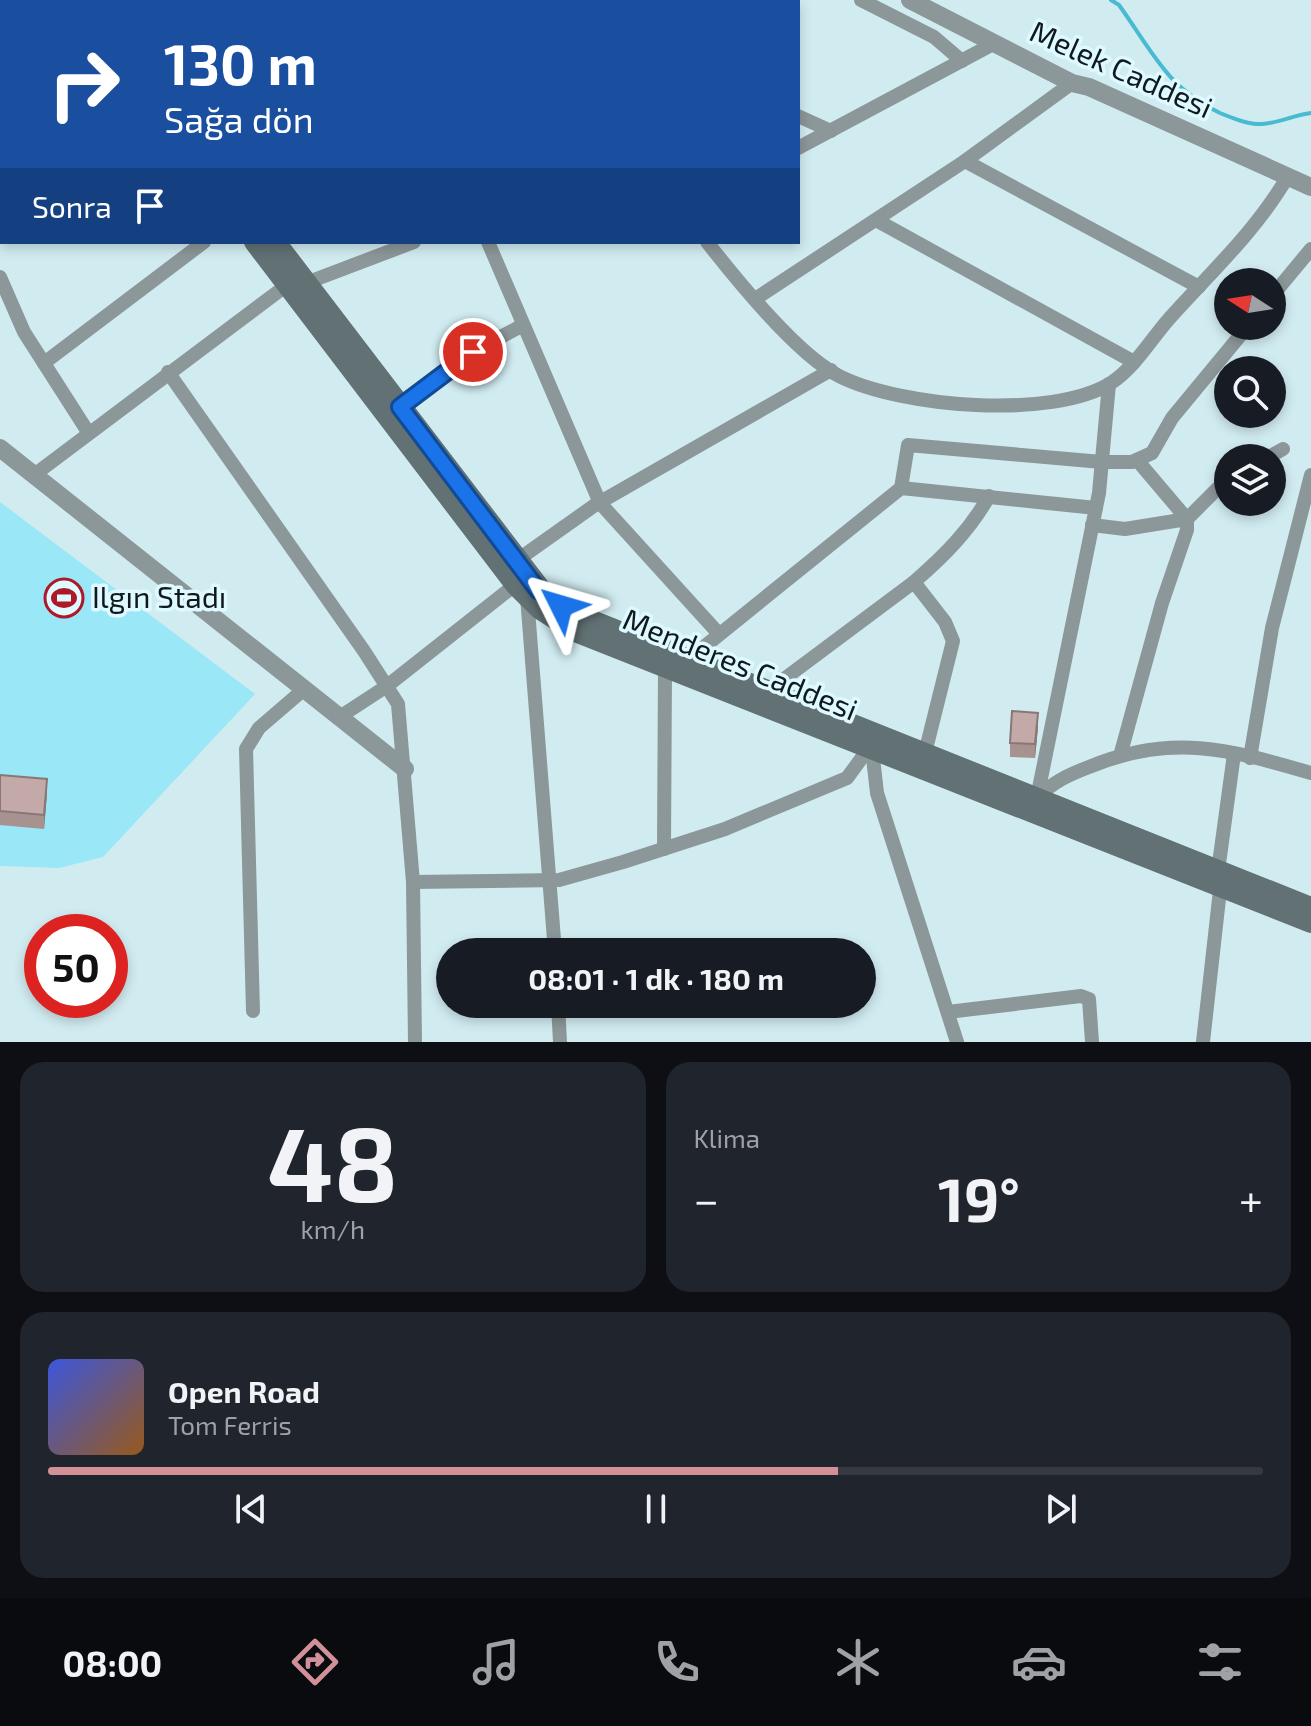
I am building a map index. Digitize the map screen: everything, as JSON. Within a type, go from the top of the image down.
[{"type":"main road","name":"Menderes Caddesi","points":[[256,244],[297,284],[400,407],[538,590],[561,606],[1037,798],[1311,923]]},
{"type":"main road","name":"Menderes Caddesi","points":[[277,244],[297,284],[521,591],[551,618],[575,632],[665,669],[871,749],[1219,880],[1311,907]]},
{"type":"street","points":[[861,0],[934,37],[962,61]]},
{"type":"street","name":"Melek Caddesi","points":[[910,0],[1072,83],[1089,87],[1311,187]]},
{"type":"street","points":[[800,147],[993,44]]},
{"type":"street","points":[[755,299],[965,161],[1072,83]]},
{"type":"street","points":[[800,117],[831,131]]},
{"type":"street","points":[[965,161],[1199,287]]},
{"type":"street","points":[[709,244],[755,299],[838,376],[904,395],[991,406],[1070,400],[1109,384],[1134,362],[1255,227],[1288,176]]},
{"type":"street","points":[[876,220],[1134,362]]},
{"type":"street","points":[[44,363],[201,244]]},
{"type":"street","points":[[34,475],[168,372],[297,284],[408,244]]},
{"type":"street","points":[[489,244],[600,503],[719,634]]},
{"type":"street","points":[[1286,279],[1311,249]]},
{"type":"street","points":[[0,277],[24,332],[88,432]]},
{"type":"street","points":[[400,407],[473,352],[523,325]]},
{"type":"street","points":[[689,659],[901,488],[908,445],[1102,462],[1137,460],[1152,453],[1172,418],[1236,340]]},
{"type":"street","points":[[516,561],[600,503],[831,370]]},
{"type":"street","points":[[168,372],[398,704],[413,882],[415,1042]]},
{"type":"street","points":[[1037,798],[1096,508],[1109,384]]},
{"type":"street","points":[[0,448],[302,691],[405,769]]},
{"type":"street","points":[[1120,756],[1162,603],[1187,530],[1187,519],[1137,460]]},
{"type":"street","points":[[1250,758],[1272,628],[1311,475]]},
{"type":"street","points":[[901,488],[1096,508]]},
{"type":"street","points":[[1092,525],[1125,529],[1187,519],[1214,492]]},
{"type":"street","points":[[768,691],[914,582],[947,553],[989,496]]},
{"type":"street","points":[[914,582],[945,622],[953,641],[925,753]]},
{"type":"street","points":[[338,718],[521,591],[554,938]]},
{"type":"street","points":[[664,849],[665,669]]},
{"type":"street","points":[[253,1011],[246,749],[259,728],[302,691]]},
{"type":"street","points":[[1037,798],[1053,782],[1120,756],[1164,745],[1234,754],[1311,773]]},
{"type":"street","points":[[413,882],[551,880],[664,849],[725,829],[847,778],[871,749]]},
{"type":"street","points":[[871,749],[877,793],[957,1042]]},
{"type":"street","points":[[1203,1042],[1234,754]]},
{"type":"street","points":[[948,1012],[1081,996],[1089,999],[1093,1012],[1092,1042]]},
{"type":"street","points":[[559,1018],[560,1042]]},
{"type":"shaded area","name":"Ilgın Stadı","points":[[0,502],[255,694],[103,857],[59,868],[0,866]]},
{"type":"building","points":[[1012,711],[1038,713],[1035,744],[1010,743]]},
{"type":"building","points":[[0,775],[47,779],[44,815],[0,811]]},
{"type":"waterway","points":[[1111,0],[1119,5],[1173,80],[1202,103],[1230,117],[1257,124],[1311,113]]},
{"type":"place","name":"Ilgın Stadı","points":[[64,598]]},
{"type":"route","points":[[473,352],[400,407],[538,590],[561,606]]}]
